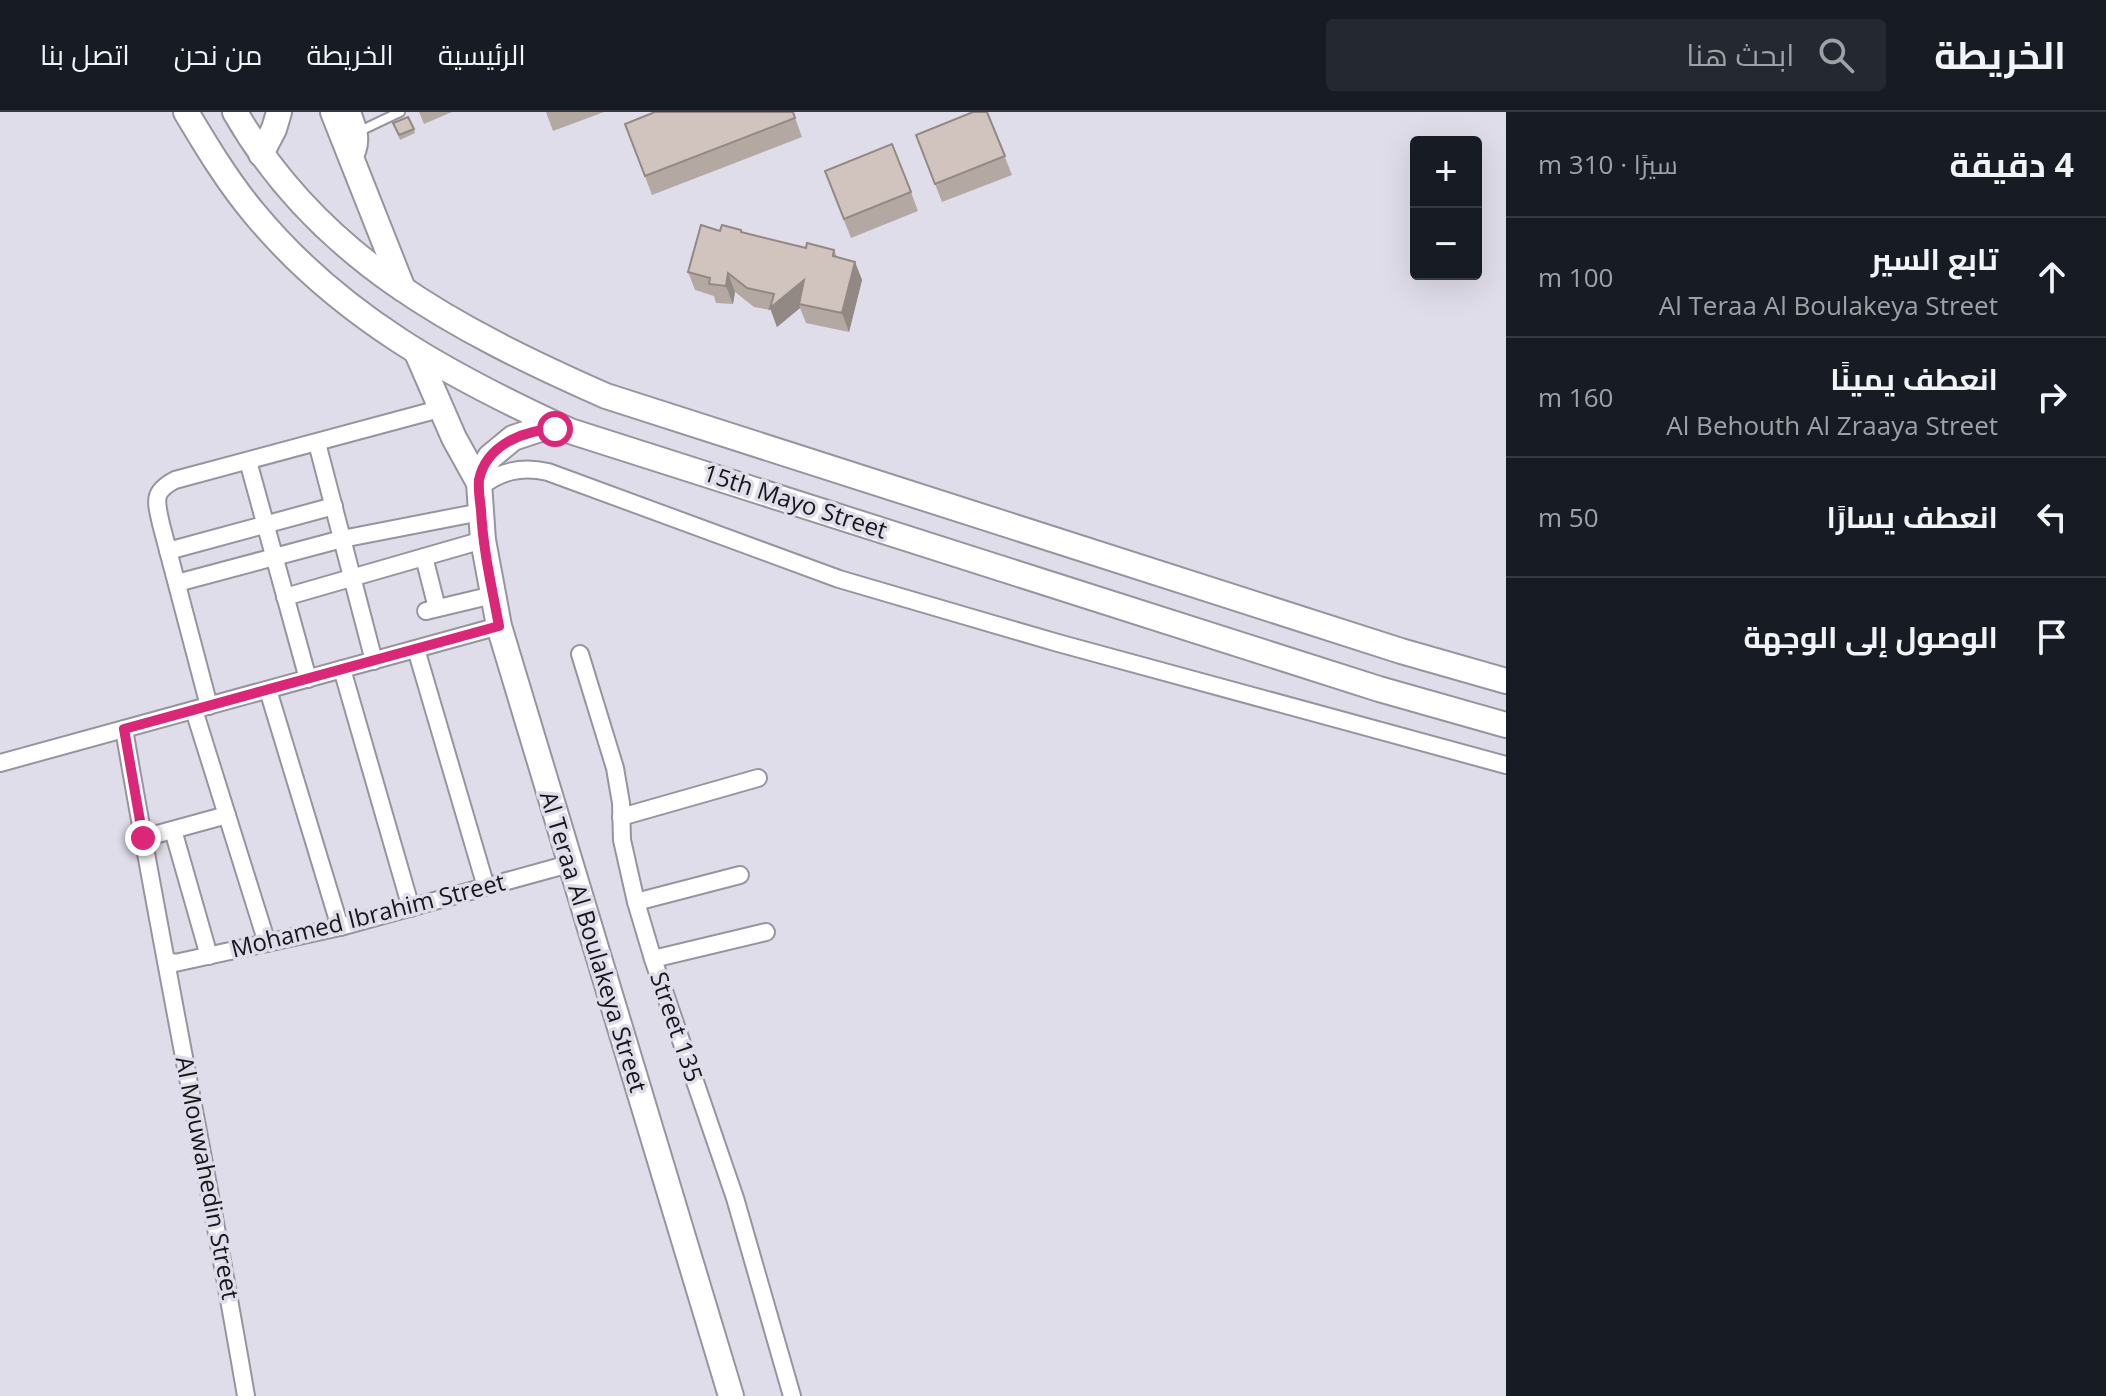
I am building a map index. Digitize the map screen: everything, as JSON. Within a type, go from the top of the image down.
[{"type":"main road","name":"15th Mayo Street","points":[[186,112],[226,177],[288,250],[343,298],[417,353],[482,390],[570,431],[1379,689],[1506,725]]},
{"type":"main road","name":"15th Mayo Street","points":[[235,112],[261,154],[311,214],[339,241],[368,266],[514,356],[606,396],[1401,651],[1506,681]]},
{"type":"main road","points":[[261,154],[279,112]]},
{"type":"main road","points":[[333,112],[403,289]]},
{"type":"main road","name":"Al Teraa Al Boulakeya Street","points":[[417,353],[480,494],[483,540],[499,626],[731,1396]]},
{"type":"main road","points":[[480,494],[490,457],[513,438],[540,429],[570,431]]},
{"type":"street","points":[[352,112],[360,131],[360,143],[352,161]]},
{"type":"street","points":[[267,943],[227,815],[177,583],[157,508],[157,496],[162,487],[175,480],[443,408]]},
{"type":"street","points":[[317,443],[374,661]]},
{"type":"street","points":[[248,461],[308,679]]},
{"type":"street","points":[[177,583],[342,539],[480,494],[489,480],[511,470],[548,472],[839,579],[1058,643],[1506,765]]},
{"type":"street","points":[[168,551],[334,506]]},
{"type":"street","points":[[285,597],[483,540]]},
{"type":"street","points":[[424,557],[431,610],[493,595]]},
{"type":"street","points":[[0,763],[499,626]]},
{"type":"street","points":[[416,649],[486,887]]},
{"type":"street","name":"Street 135","points":[[580,654],[615,768],[622,840],[636,902],[735,1198],[792,1396]]},
{"type":"street","points":[[342,669],[411,908]]},
{"type":"street","points":[[268,690],[340,927]]},
{"type":"street","name":"Al Mouwahedin Street","points":[[124,729],[246,1396]]},
{"type":"street","points":[[621,817],[758,778]]},
{"type":"street","points":[[143,838],[227,815]]},
{"type":"street","points":[[173,830],[209,956]]},
{"type":"street","name":"Mohamed Ibrahim Street","points":[[166,960],[175,963],[340,927],[569,864]]},
{"type":"street","points":[[636,902],[740,875]]},
{"type":"street","points":[[653,959],[766,932]]},
{"type":"lane","points":[[360,131],[400,112]]},
{"type":"building","points":[[655,112],[793,112],[795,118],[645,176],[625,124]]},
{"type":"building","points":[[973,112],[987,112],[1005,156],[935,184],[916,135]]},
{"type":"building","points":[[408,117],[414,129],[399,135],[393,123]]},
{"type":"building","points":[[892,144],[911,192],[844,219],[825,171]]},
{"type":"building","points":[[701,225],[720,231],[722,225],[806,248],[807,243],[834,250],[833,256],[855,262],[842,313],[799,304],[804,280],[770,308],[774,294],[747,288],[728,273],[726,286],[709,284],[710,278],[688,272]]},
{"type":"route","points":[[143,838],[124,729],[499,626],[483,540],[479,483],[490,457],[513,438],[540,429],[555,429]]}]
